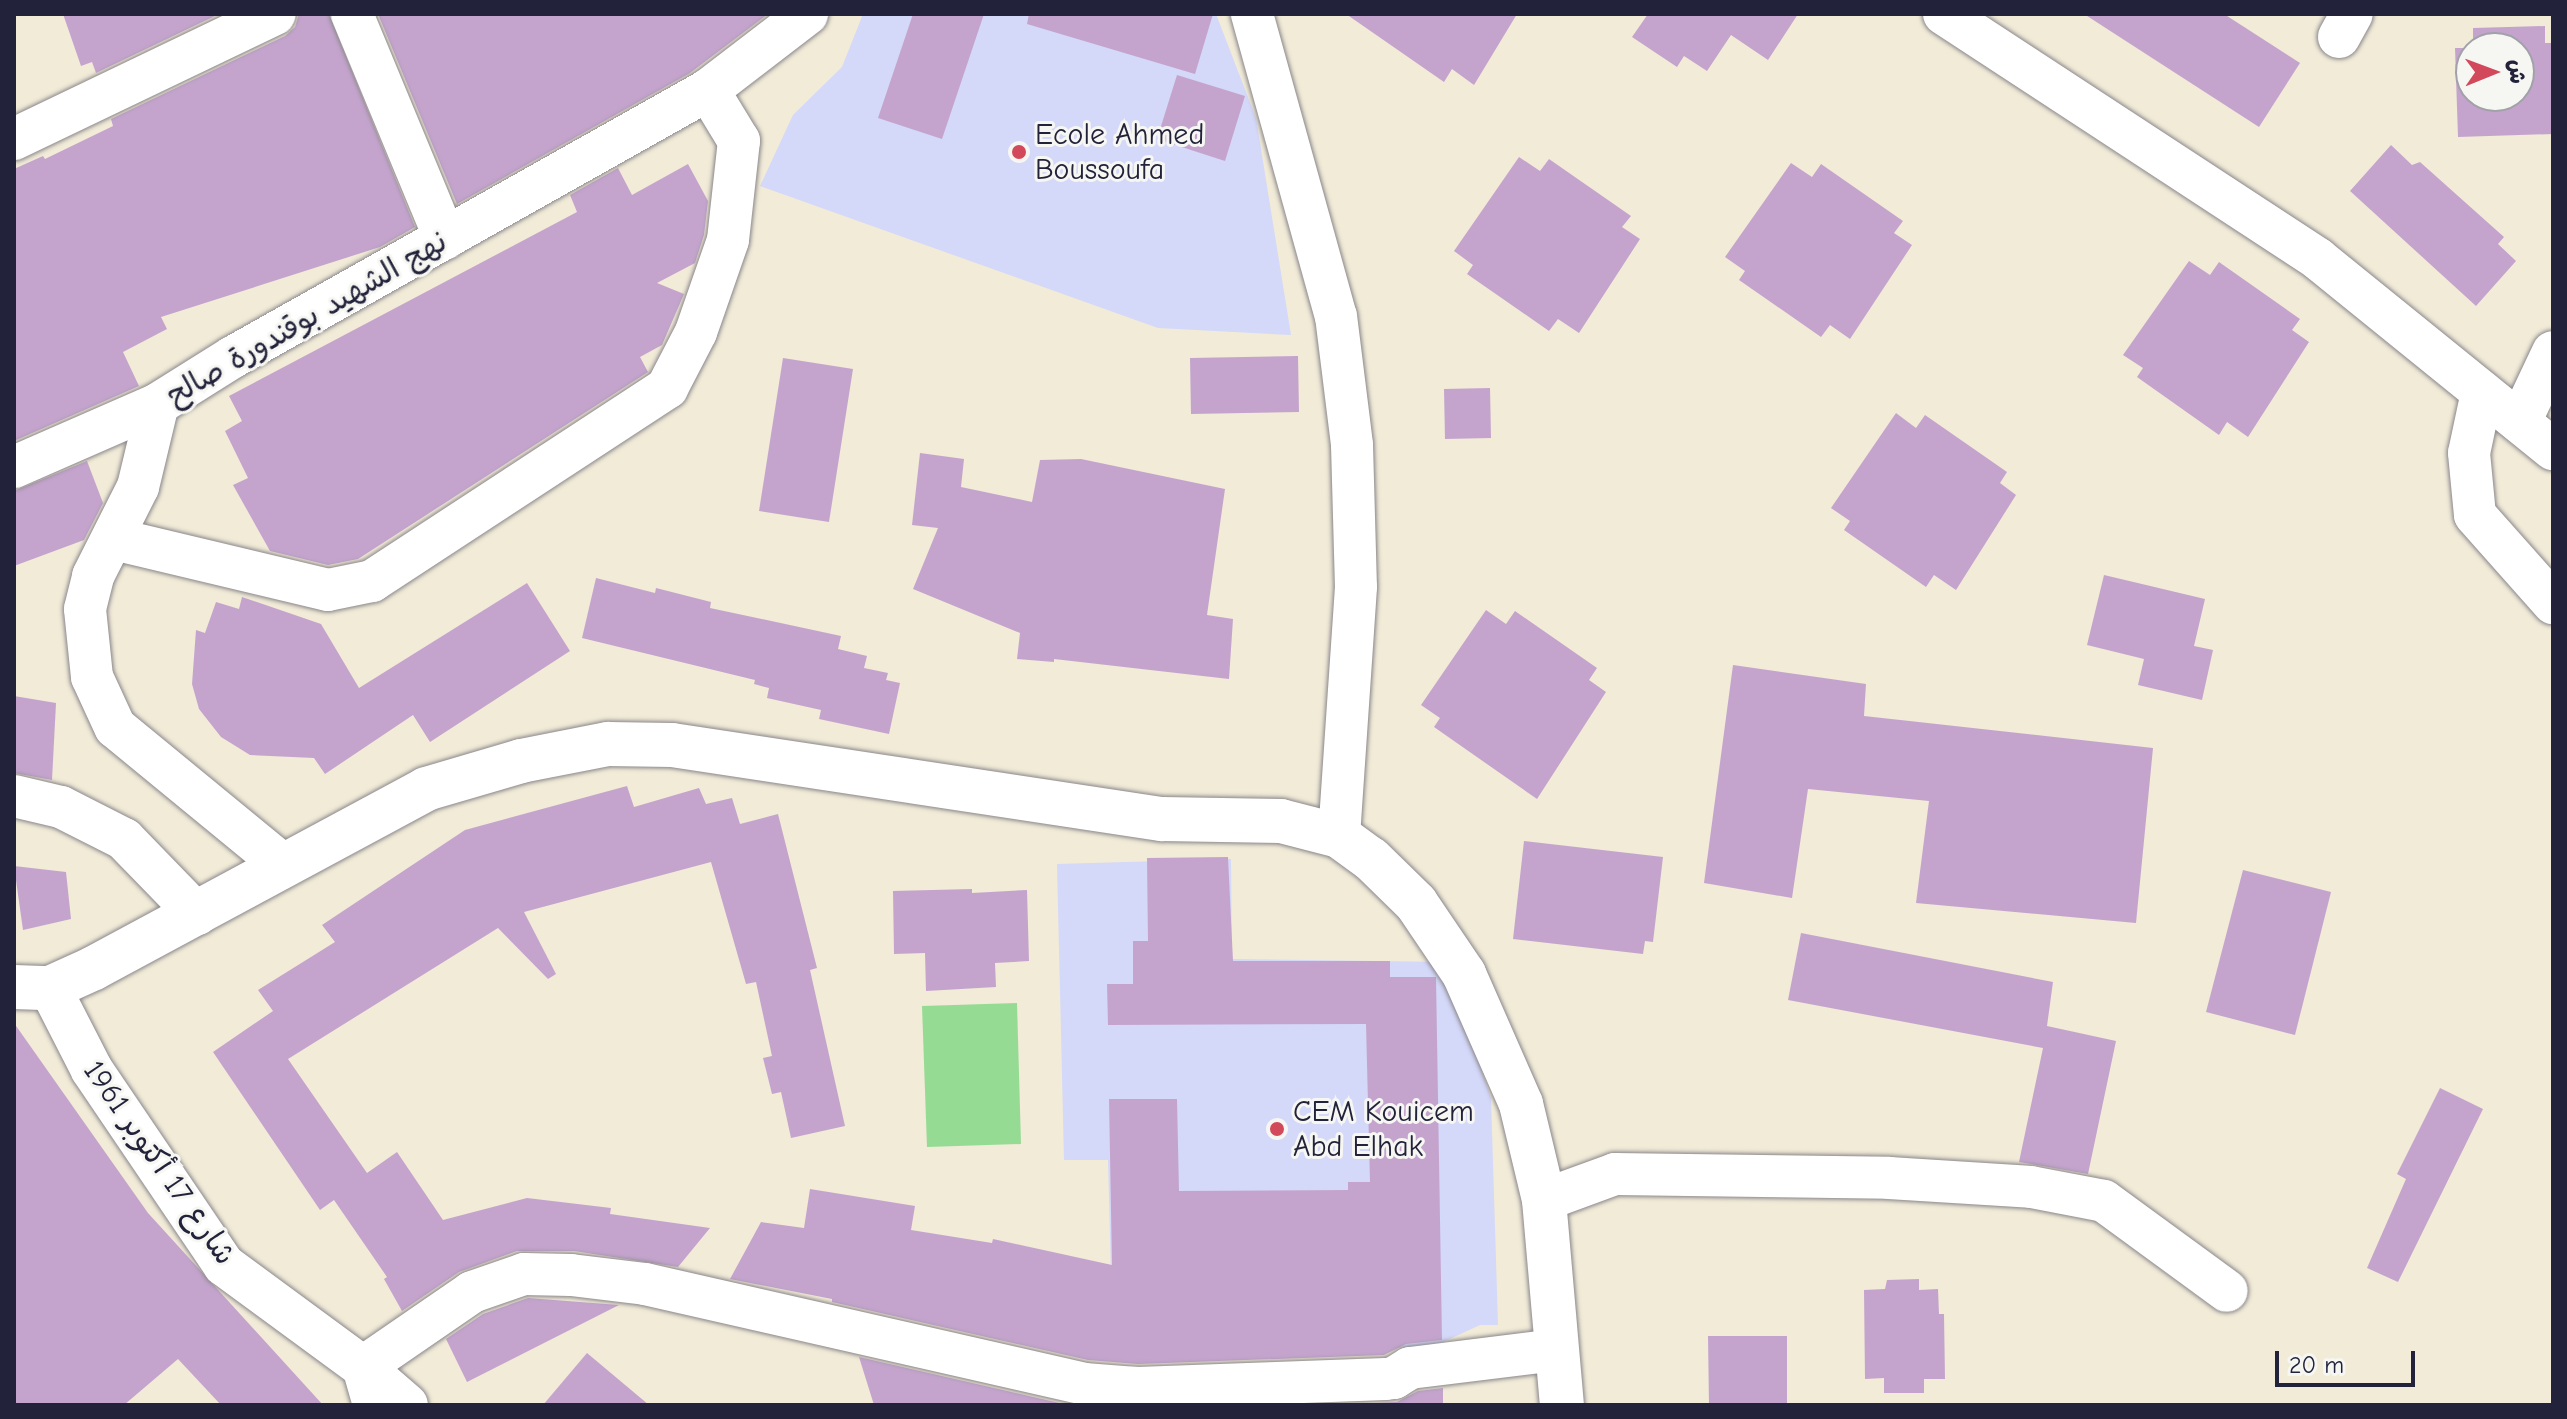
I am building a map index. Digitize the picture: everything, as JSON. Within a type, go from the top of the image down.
[{"type":"main road","points":[[32,987],[197,914],[426,789],[521,761],[608,744],[672,745],[1162,819],[1281,821],[1339,836],[1371,859],[1416,903],[1464,974],[1521,1104],[1544,1200],[1562,1405]]},
{"type":"street","points":[[14,139],[275,14]]},
{"type":"street","points":[[352,14],[445,238]]},
{"type":"street","name":"نهج الشهيد بوقندورة صالح","points":[[283,865],[115,727],[92,677],[85,609],[93,576],[138,487],[158,404],[233,357],[708,90],[807,14]]},
{"type":"street","points":[[1252,14],[1336,316],[1352,445],[1356,587],[1339,836]]},
{"type":"street","points":[[1944,14],[2318,259],[2553,449]]},
{"type":"street","points":[[114,539],[328,590],[372,581],[667,388],[696,332],[728,240],[739,141],[708,90]]},
{"type":"street","points":[[2520,422],[2553,352]]},
{"type":"street","points":[[2482,392],[2469,453],[2475,515],[2553,603]]},
{"type":"street","points":[[14,467],[158,404]]},
{"type":"street","points":[[14,796],[61,807],[124,839],[197,914]]},
{"type":"street","name":"شارع 17 أكتوبر 1961","points":[[32,987],[224,1265],[368,1386],[407,1405]]},
{"type":"street","points":[[1544,1200],[1615,1174],[1889,1178],[2031,1187],[2104,1201],[2227,1291]]},
{"type":"street","points":[[368,1386],[472,1292],[524,1274],[571,1275],[645,1284],[1084,1384],[1138,1388],[1394,1378],[1410,1368],[1557,1350]]},
{"type":"shaded area","name":"Ecole Ahmed Boussoufa","points":[[863,14],[1216,14],[1256,118],[1291,335],[1158,328],[760,186],[793,115],[842,67]]},
{"type":"shaded area","name":"CEM Kouicem Abd Elhak","points":[[1231,859],[1232,959],[1445,962],[1491,1098],[1498,1325],[1480,1325],[1430,1348],[1113,1349],[1108,1160],[1064,1160],[1057,864]]},
{"type":"green space","points":[[1017,1003],[1021,1144],[927,1147],[922,1006]]},
{"type":"building","points":[[63,14],[219,14],[96,73],[92,62],[81,66]]},
{"type":"building","points":[[299,14],[329,14],[415,227],[380,247],[161,317],[167,329],[123,352],[139,386],[14,441],[14,169],[43,156],[45,159],[113,126],[111,119],[285,36],[295,27]]},
{"type":"building","points":[[378,14],[768,14],[690,73],[457,204]]},
{"type":"building","name":"Ecole Ahmed Boussoufa","points":[[913,14],[984,14],[942,139],[878,118]]},
{"type":"building","name":"Ecole Ahmed Boussoufa","points":[[1029,14],[1213,14],[1195,74],[1027,24]]},
{"type":"building","points":[[1346,14],[1517,14],[1474,85],[1452,69],[1444,82]]},
{"type":"building","points":[[1648,14],[1798,14],[1768,60],[1731,35],[1707,71],[1684,56],[1677,67],[1632,37]]},
{"type":"building","points":[[2084,14],[2224,14],[2300,63],[2259,127]]},
{"type":"building","points":[[2545,26],[2545,43],[2553,43],[2553,134],[2458,137],[2457,112],[2535,112],[2535,32],[2473,32],[2473,28]]},
{"type":"building","name":"Ecole Ahmed Boussoufa","points":[[1177,75],[1245,96],[1225,161],[1157,139]]},
{"type":"building","points":[[2391,145],[2412,165],[2420,162],[2504,237],[2498,244],[2516,261],[2476,306],[2350,191]]},
{"type":"building","points":[[1519,157],[1540,171],[1549,159],[1631,216],[1622,227],[1640,239],[1579,333],[1558,319],[1549,331],[1467,274],[1473,265],[1454,251]]},
{"type":"building","points":[[1791,163],[1812,177],[1821,164],[1903,221],[1894,233],[1912,245],[1850,339],[1830,325],[1821,337],[1739,280],[1745,271],[1725,257]]},
{"type":"building","points":[[688,164],[708,201],[704,235],[695,263],[657,283],[684,294],[662,345],[640,357],[648,372],[358,559],[328,565],[270,551],[233,485],[248,478],[225,431],[242,421],[229,396],[577,212],[570,195],[618,168],[632,195]]},
{"type":"building","points":[[2189,261],[2210,275],[2219,262],[2300,319],[2292,330],[2309,342],[2248,437],[2227,422],[2219,435],[2137,377],[2143,368],[2123,355]]},
{"type":"building","points":[[1298,356],[1299,412],[1191,414],[1190,358]]},
{"type":"building","points":[[783,358],[853,369],[829,522],[759,511]]},
{"type":"building","points":[[1490,388],[1491,438],[1445,439],[1444,389]]},
{"type":"building","points":[[1896,413],[1916,428],[1925,415],[2007,472],[2000,483],[2016,495],[1956,590],[1934,575],[1926,587],[1844,530],[1850,521],[1831,508]]},
{"type":"building","points":[[920,453],[964,459],[961,487],[1032,502],[1040,460],[1081,459],[1225,489],[1207,615],[1233,619],[1229,679],[1054,659],[1054,662],[1017,659],[1020,633],[913,589],[938,528],[912,525]]},
{"type":"building","points":[[87,461],[103,503],[84,540],[14,566],[14,491]]},
{"type":"building","points":[[2104,575],[2205,599],[2194,646],[2213,650],[2202,700],[2138,685],[2144,659],[2087,645]]},
{"type":"building","points":[[596,578],[655,593],[656,588],[711,602],[710,608],[841,636],[838,649],[867,656],[864,668],[888,673],[886,680],[900,683],[889,734],[819,719],[821,710],[767,698],[769,688],[754,684],[755,680],[582,638]]},
{"type":"building","points":[[527,583],[570,651],[430,742],[413,715],[325,774],[314,758],[250,755],[221,737],[199,709],[192,684],[196,630],[205,633],[216,602],[239,609],[242,597],[321,624],[359,688]]},
{"type":"building","points":[[1486,610],[1506,624],[1515,611],[1597,668],[1589,680],[1606,692],[1537,799],[1434,727],[1440,718],[1421,705]]},
{"type":"building","points":[[1733,665],[1866,684],[1864,716],[2153,748],[2136,923],[1916,903],[1929,801],[1808,789],[1792,898],[1704,883]]},
{"type":"building","points":[[14,696],[56,703],[52,780],[14,773]]},
{"type":"building","points":[[627,786],[634,807],[699,788],[706,804],[732,798],[740,824],[778,814],[817,968],[810,970],[845,1126],[791,1138],[781,1092],[772,1094],[763,1058],[772,1056],[756,982],[746,984],[711,862],[524,912],[556,974],[548,979],[498,928],[288,1059],[367,1173],[397,1152],[443,1220],[527,1198],[611,1208],[610,1214],[710,1228],[678,1267],[574,1251],[517,1251],[459,1272],[402,1311],[384,1279],[387,1277],[334,1200],[320,1210],[213,1052],[273,1011],[258,990],[335,942],[322,925],[465,830]]},
{"type":"building","points":[[1524,841],[1663,857],[1653,942],[1645,941],[1643,954],[1513,939]]},
{"type":"building","points":[[1228,857],[1233,961],[1390,961],[1390,977],[1436,977],[1442,1340],[1406,1344],[1384,1355],[1138,1364],[1088,1360],[832,1302],[832,1299],[730,1279],[761,1222],[804,1228],[810,1189],[915,1206],[911,1230],[992,1243],[993,1239],[1112,1265],[1109,1099],[1177,1099],[1179,1191],[1348,1190],[1348,1182],[1370,1182],[1366,1024],[1108,1025],[1107,984],[1133,984],[1133,941],[1148,941],[1147,858]]},
{"type":"building","points":[[14,866],[66,872],[71,919],[23,930]]},
{"type":"building","points":[[2243,870],[2331,892],[2295,1035],[2206,1012]]},
{"type":"building","points":[[972,889],[972,893],[1027,890],[1029,961],[995,963],[996,987],[926,991],[925,953],[894,954],[893,891]]},
{"type":"building","points":[[1801,933],[2053,982],[2047,1026],[2116,1041],[2088,1174],[2019,1162],[2043,1048],[1788,1000]]},
{"type":"building","points":[[14,1023],[148,1213],[323,1405],[221,1405],[178,1359],[124,1405],[14,1405]]},
{"type":"building","points":[[2440,1088],[2483,1109],[2398,1282],[2367,1268],[2406,1179],[2397,1174]]},
{"type":"building","points":[[1919,1279],[1919,1290],[1938,1289],[1939,1314],[1944,1314],[1945,1379],[1924,1379],[1924,1393],[1884,1393],[1884,1378],[1865,1379],[1864,1290],[1885,1289],[1887,1280]]},
{"type":"building","points":[[528,1298],[619,1305],[467,1382],[446,1339],[483,1314]]},
{"type":"building","points":[[1708,1336],[1787,1336],[1787,1405],[1709,1405]]},
{"type":"building","points":[[587,1353],[649,1405],[543,1405]]},
{"type":"building","points":[[859,1357],[1068,1405],[874,1405]]},
{"type":"building","points":[[1443,1388],[1443,1405],[1331,1405],[1397,1402],[1418,1391]]},
{"type":"place","name":"Ecole Ahmed Boussoufa","points":[[1019,152]]},
{"type":"place","name":"CEM Kouicem Abd Elhak","points":[[1277,1129]]}]
